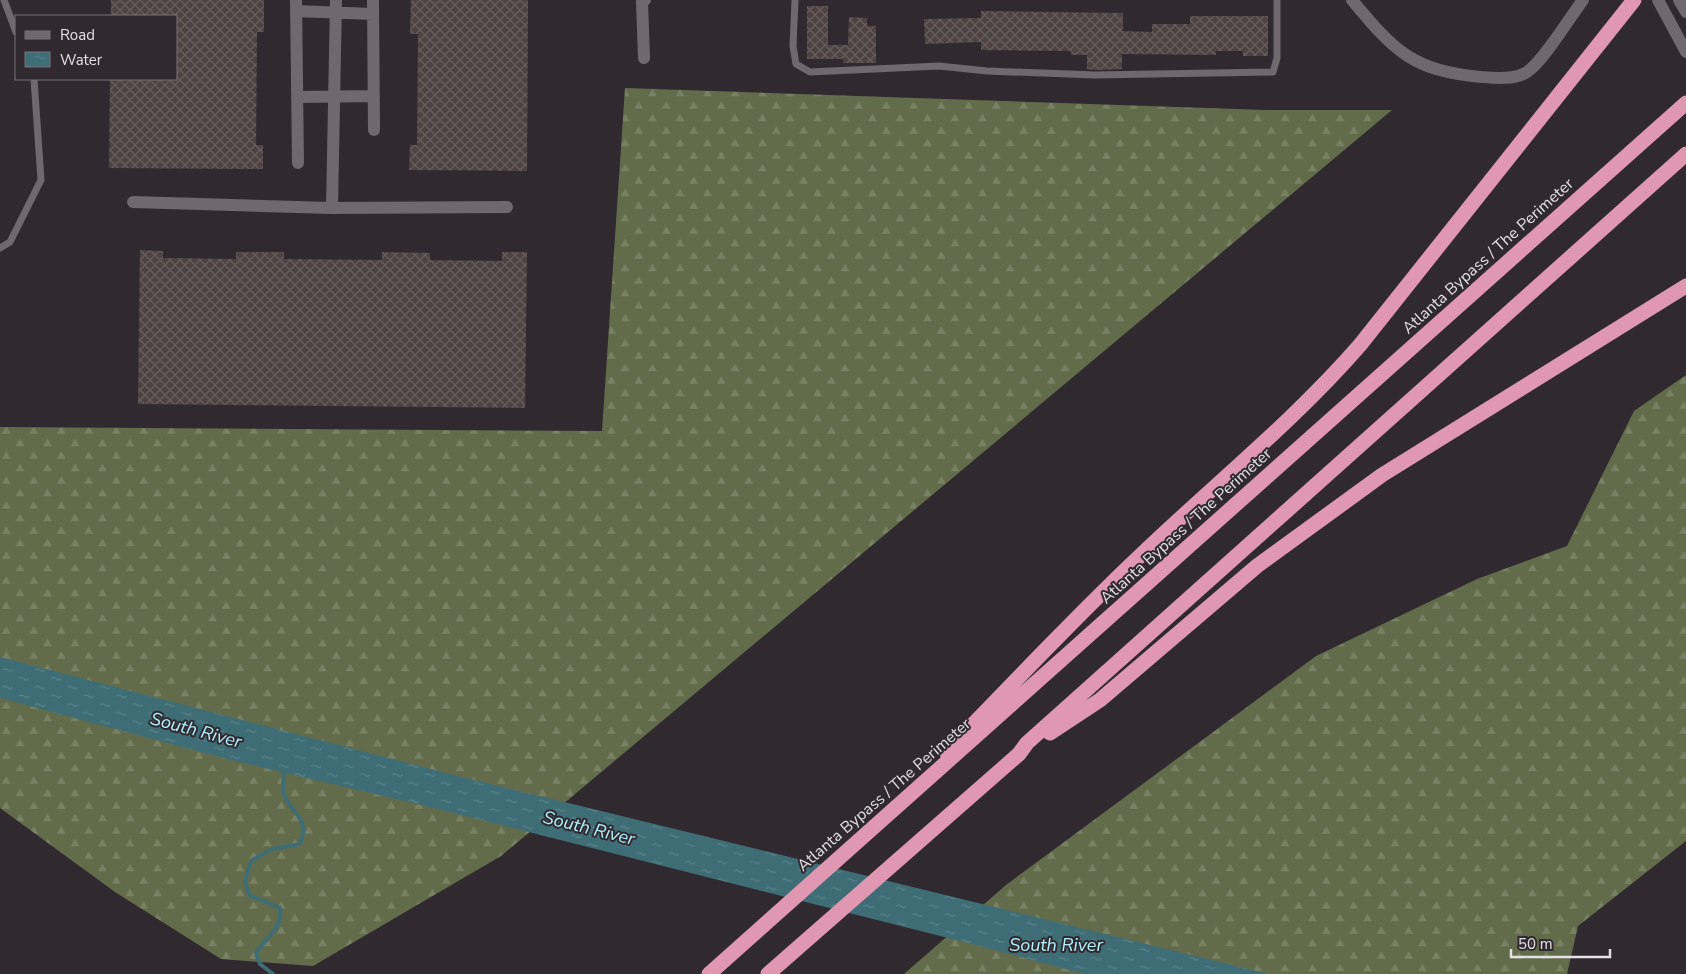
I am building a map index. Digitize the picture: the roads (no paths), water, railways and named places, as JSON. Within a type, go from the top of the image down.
[{"type":"highway","points":[[851,847],[1140,556],[1293,417],[1329,381],[1360,345],[1634,0]]},
{"type":"highway","name":"Atlanta Bypass / The Perimeter","points":[[709,974],[1686,103]]},
{"type":"highway","points":[[1019,754],[1027,743],[1686,154]]},
{"type":"highway","points":[[768,974],[1019,754],[1100,700],[1257,566],[1382,475],[1686,286]]},
{"type":"street","points":[[373,0],[374,130]]},
{"type":"street","points":[[644,58],[642,2],[645,0]]},
{"type":"street","points":[[1352,0],[1380,34],[1400,53],[1426,67],[1455,75],[1489,78],[1509,77],[1526,73],[1537,63],[1583,0]]},
{"type":"street","points":[[1658,0],[1686,52]]},
{"type":"street","points":[[1679,0],[1686,12]]},
{"type":"street","points":[[298,163],[296,6],[336,6],[373,14]]},
{"type":"street","points":[[332,208],[336,6]]},
{"type":"street","points":[[297,97],[374,96]]},
{"type":"street","points":[[133,202],[332,208],[507,207]]},
{"type":"lane","points":[[4,0],[15,29]]},
{"type":"lane","points":[[795,0],[793,46],[796,64],[810,72],[939,66],[987,72],[1095,75],[1273,72],[1277,58],[1277,0]]},
{"type":"lane","points":[[0,248],[10,242],[41,180],[34,80]]},
{"type":"water","name":"South River","points":[[0,657],[450,774],[1269,974],[1084,974],[434,808],[227,759],[0,698]]},
{"type":"waterway","points":[[273,974],[260,964],[256,953],[279,922],[280,908],[249,895],[245,881],[251,861],[272,849],[300,844],[303,835],[302,822],[288,803],[284,794],[284,769]]}]
